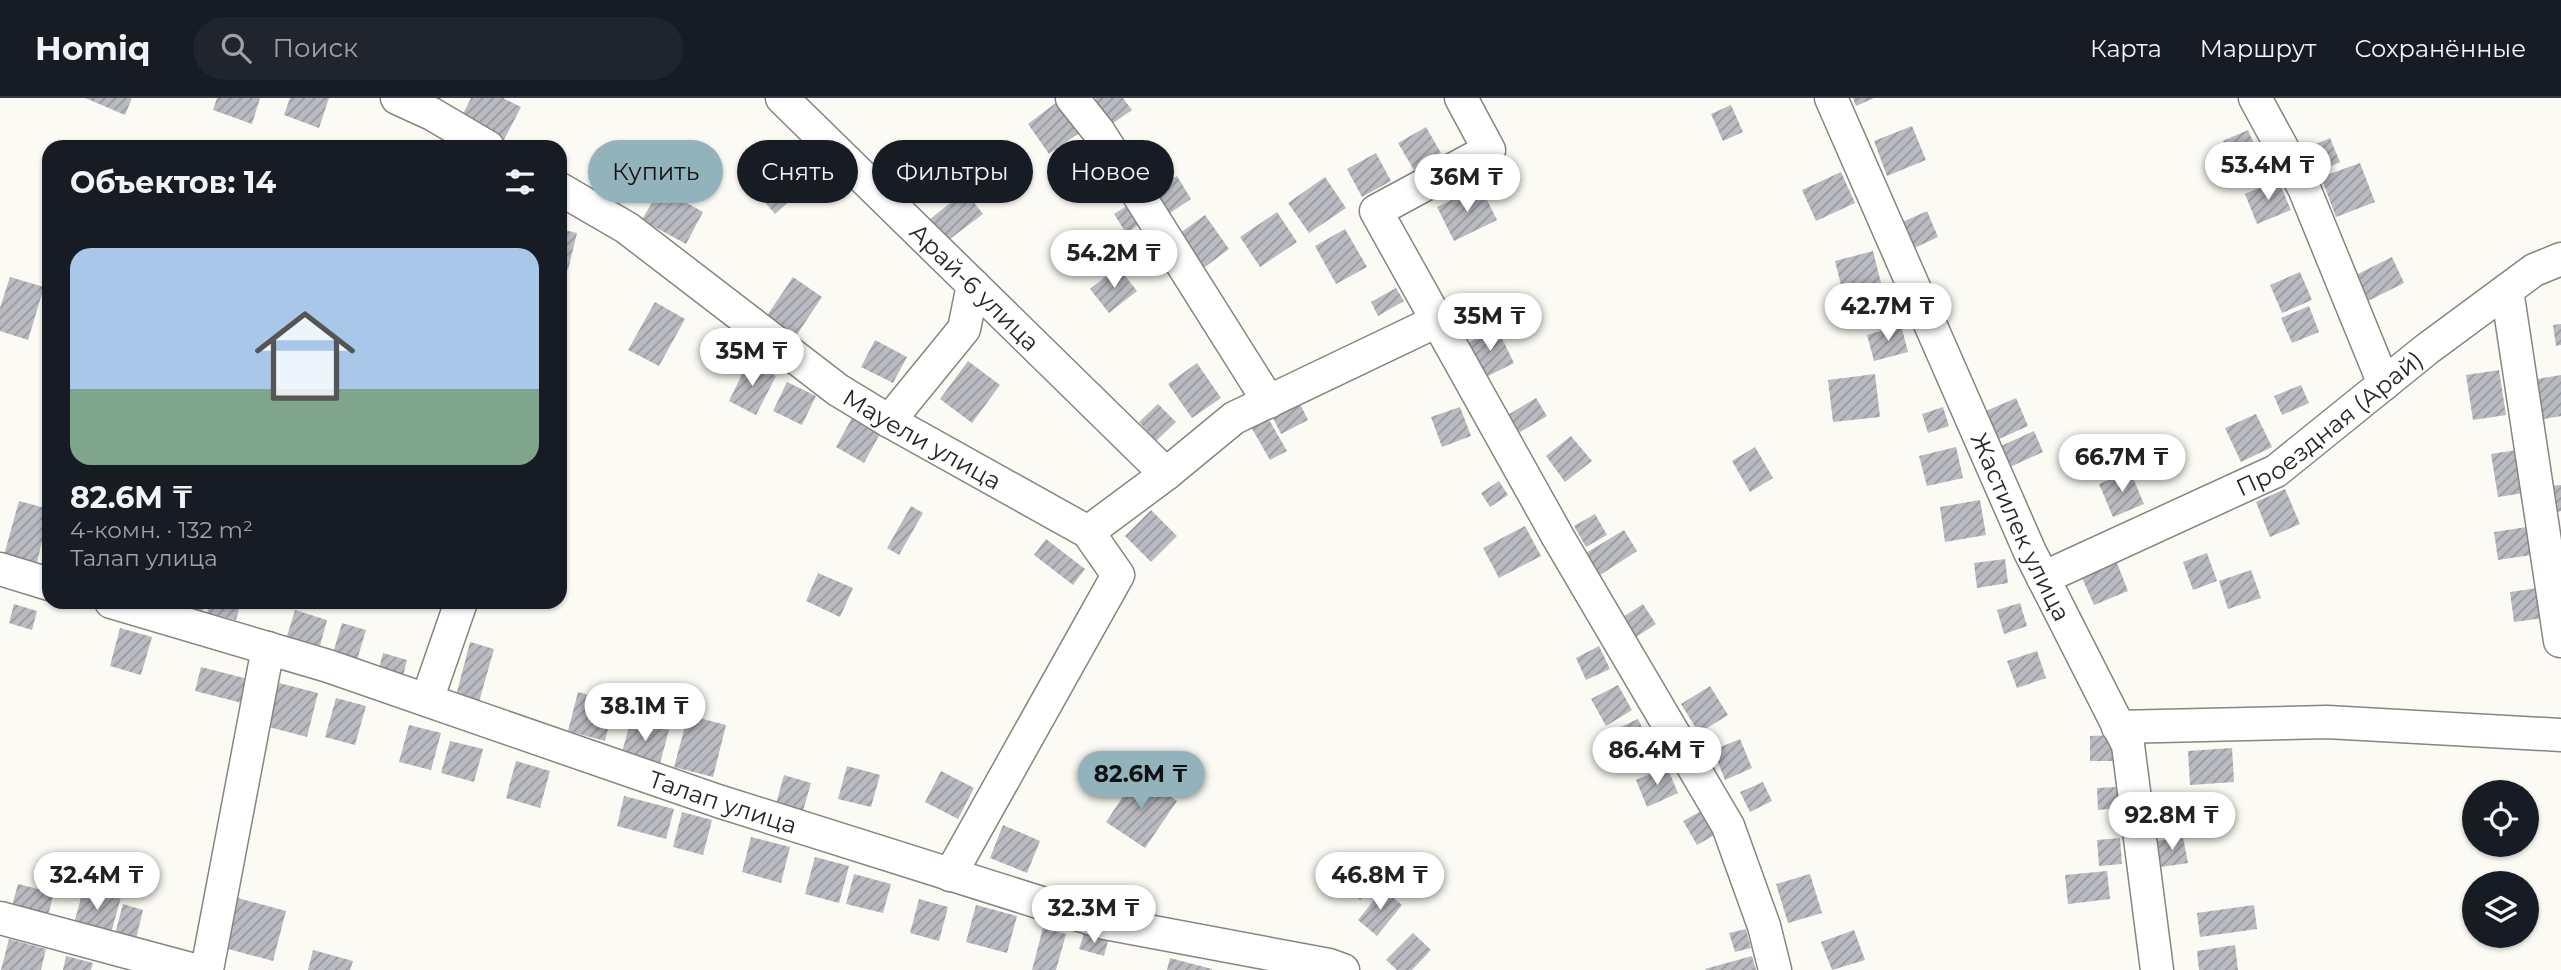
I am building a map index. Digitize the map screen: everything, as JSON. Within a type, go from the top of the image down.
[{"type":"street","points":[[397,98],[432,114],[476,140]]},
{"type":"street","name":"Арай-6 улица","points":[[782,98],[1166,474]]},
{"type":"street","points":[[1072,98],[1099,132],[1269,402]]},
{"type":"street","points":[[1461,98],[1489,150],[1376,211],[1558,537],[1728,826],[1764,926],[1775,970]]},
{"type":"street","name":"Жастилек улица","points":[[1831,98],[2043,578],[2128,745],[2157,970]]},
{"type":"street","points":[[2255,98],[2304,188],[2384,384]]},
{"type":"street","name":"Мауели улица","points":[[567,193],[627,228],[838,390],[1088,532]]},
{"type":"street","name":"Проездная (Арай)","points":[[2043,578],[2276,471],[2427,349],[2534,270],[2561,259]]},
{"type":"street","points":[[889,421],[964,329],[972,285]]},
{"type":"street","points":[[2507,290],[2560,641]]},
{"type":"street","points":[[950,875],[1118,575],[1088,532],[1166,474],[1234,418],[1437,321]]},
{"type":"street","points":[[0,569],[42,582]]},
{"type":"street","name":"Талап улица","points":[[135,609],[328,666],[718,801],[1105,923],[1329,965],[1343,970]]},
{"type":"street","points":[[427,700],[459,609]]},
{"type":"street","points":[[207,970],[268,648]]},
{"type":"street","points":[[2118,727],[2327,722],[2561,735]]},
{"type":"street","points":[[0,918],[194,970]]},
{"type":"building","points":[[85,98],[132,98],[125,115]]},
{"type":"building","points":[[217,98],[260,98],[252,124],[213,110]]},
{"type":"building","points":[[290,98],[329,98],[319,128],[284,115]]},
{"type":"building","points":[[471,98],[503,98],[521,107],[504,140],[461,118]]},
{"type":"building","points":[[1097,98],[1123,98],[1132,110],[1109,126],[1092,102]]},
{"type":"building","points":[[1853,98],[1874,98],[1856,106]]},
{"type":"building","points":[[1057,102],[1079,133],[1069,140],[1047,140],[1047,151],[1028,124]]},
{"type":"building","points":[[1731,105],[1743,132],[1723,141],[1711,114]]},
{"type":"building","points":[[1912,126],[1926,160],[1887,176],[1874,141]]},
{"type":"building","points":[[1426,127],[1441,153],[1414,170],[1398,143]]},
{"type":"building","points":[[2248,130],[2258,153],[2234,164],[2223,141]]},
{"type":"building","points":[[2330,138],[2340,162],[2314,174],[2304,149]]},
{"type":"building","points":[[1376,153],[1391,181],[1362,197],[1347,169]]},
{"type":"building","points":[[2360,163],[2375,202],[2336,217],[2321,177]]},
{"type":"building","points":[[1841,172],[1855,203],[1816,221],[1802,190]]},
{"type":"building","points":[[1177,176],[1191,199],[1164,217],[1155,203],[1174,203],[1174,178]]},
{"type":"building","points":[[1325,177],[1346,208],[1309,233],[1288,203]]},
{"type":"building","points":[[2278,180],[2291,210],[2257,224],[2245,194]]},
{"type":"building","points":[[1480,186],[1497,220],[1454,241],[1437,207]]},
{"type":"building","points":[[652,203],[687,203],[703,212],[686,244],[642,220]]},
{"type":"building","points":[[766,203],[787,203],[775,214]]},
{"type":"building","points":[[950,203],[974,203],[983,214],[946,242],[929,220]]},
{"type":"building","points":[[1130,204],[1142,223],[1126,233],[1114,214]]},
{"type":"building","points":[[1927,211],[1938,237],[1910,250],[1898,224]]},
{"type":"building","points":[[1277,212],[1297,242],[1260,267],[1240,237]]},
{"type":"building","points":[[1205,215],[1229,249],[1201,270],[1176,236]]},
{"type":"building","points":[[1345,229],[1367,267],[1336,284],[1315,246]]},
{"type":"building","points":[[567,231],[577,233],[567,270]]},
{"type":"building","points":[[1873,251],[1883,291],[1845,301],[1835,261]]},
{"type":"building","points":[[2392,257],[2404,283],[2366,302],[2354,276]]},
{"type":"building","points":[[1118,267],[1137,291],[1109,313],[1090,289]]},
{"type":"building","points":[[2300,272],[2312,300],[2282,313],[2270,285]]},
{"type":"building","points":[[10,277],[42,286],[28,340],[0,331],[0,308]]},
{"type":"building","points":[[793,277],[822,297],[794,339],[764,320]]},
{"type":"building","points":[[1396,288],[1404,301],[1378,316],[1371,302]]},
{"type":"building","points":[[655,302],[685,319],[659,366],[628,350]]},
{"type":"building","points":[[2309,306],[2319,332],[2292,343],[2281,318]]},
{"type":"building","points":[[2561,324],[2561,345],[2556,346],[2553,325]]},
{"type":"building","points":[[1901,325],[1908,352],[1874,361],[1867,335]]},
{"type":"building","points":[[1497,328],[1514,363],[1484,378],[1466,344]]},
{"type":"building","points":[[875,340],[907,357],[893,383],[861,367]]},
{"type":"building","points":[[968,361],[1000,385],[972,423],[940,399]]},
{"type":"building","points":[[748,362],[776,376],[756,415],[729,401]]},
{"type":"building","points":[[1197,363],[1221,398],[1192,418],[1168,384]]},
{"type":"building","points":[[2499,370],[2506,415],[2473,420],[2466,375]]},
{"type":"building","points":[[1875,374],[1880,417],[1833,422],[1828,380]]},
{"type":"building","points":[[2561,375],[2561,416],[2538,420],[2532,380]]},
{"type":"building","points":[[787,382],[816,396],[802,425],[773,411]]},
{"type":"building","points":[[2301,385],[2309,403],[2282,415],[2274,396]]},
{"type":"building","points":[[1536,398],[1547,416],[1517,434],[1506,416]]},
{"type":"building","points":[[2016,398],[2028,426],[1999,439],[1986,411]]},
{"type":"building","points":[[1298,400],[1308,420],[1281,434],[1271,414]]},
{"type":"building","points":[[1158,404],[1176,422],[1156,441],[1139,422]]},
{"type":"building","points":[[1460,407],[1471,436],[1442,447],[1431,417]]},
{"type":"building","points":[[1943,407],[1949,426],[1928,433],[1922,414]]},
{"type":"building","points":[[2256,414],[2272,447],[2241,462],[2225,428]]},
{"type":"building","points":[[853,416],[881,432],[864,463],[836,447]]},
{"type":"building","points":[[1268,418],[1287,451],[1270,460],[1251,427]]},
{"type":"building","points":[[2034,431],[2043,452],[2010,467],[2001,446]]},
{"type":"building","points":[[1571,436],[1592,461],[1565,482],[1546,456]]},
{"type":"building","points":[[2172,442],[2181,461],[2154,474],[2145,456]]},
{"type":"building","points":[[1755,447],[1773,478],[1750,492],[1732,461]]},
{"type":"building","points":[[1956,447],[1963,478],[1927,486],[1919,456]]},
{"type":"building","points":[[2517,450],[2524,493],[2498,497],[2491,454]]},
{"type":"building","points":[[2130,471],[2144,504],[2113,517],[2099,484]]},
{"type":"building","points":[[1499,481],[1508,495],[1490,507],[1481,493]]},
{"type":"building","points":[[2561,485],[2561,511],[2554,513],[2550,486]]},
{"type":"building","points":[[2285,489],[2300,524],[2270,537],[2256,502]]},
{"type":"building","points":[[1980,500],[1986,535],[1945,542],[1940,507]]},
{"type":"building","points":[[19,501],[42,507],[42,540],[37,563],[4,555]]},
{"type":"building","points":[[911,506],[923,513],[899,555],[887,548]]},
{"type":"building","points":[[1151,510],[1177,536],[1151,562],[1125,536]]},
{"type":"building","points":[[1595,514],[1607,535],[1586,547],[1574,526]]},
{"type":"building","points":[[1525,526],[1541,556],[1499,578],[1483,548]]},
{"type":"building","points":[[2527,527],[2531,555],[2498,560],[2494,532]]},
{"type":"building","points":[[1624,530],[1637,551],[1600,575],[1586,553]]},
{"type":"building","points":[[1046,539],[1085,569],[1073,585],[1034,555]]},
{"type":"building","points":[[2207,553],[2217,581],[2193,590],[2183,562]]},
{"type":"building","points":[[2005,559],[2008,583],[1977,588],[1974,563]]},
{"type":"building","points":[[2117,563],[2128,591],[2094,605],[2082,578]]},
{"type":"building","points":[[2251,570],[2261,598],[2228,609],[2219,581]]},
{"type":"building","points":[[818,573],[853,588],[840,617],[806,601]]},
{"type":"building","points":[[2538,588],[2543,618],[2514,622],[2510,592]]},
{"type":"building","points":[[2020,603],[2027,626],[2004,634],[1997,610]]},
{"type":"building","points":[[14,604],[37,611],[32,630],[9,623]]},
{"type":"building","points":[[1643,604],[1656,624],[1636,637],[1623,617]]},
{"type":"building","points":[[208,609],[239,609],[236,620],[207,613]]},
{"type":"building","points":[[295,610],[327,620],[320,646],[287,636]]},
{"type":"building","points":[[342,623],[366,630],[357,660],[333,653]]},
{"type":"building","points":[[120,628],[152,637],[141,675],[110,666]]},
{"type":"building","points":[[470,642],[494,649],[479,702],[456,696]]},
{"type":"building","points":[[1599,646],[1610,669],[1586,680],[1576,658]]},
{"type":"building","points":[[2037,651],[2046,678],[2017,688],[2007,661]]},
{"type":"building","points":[[383,653],[407,660],[402,680],[378,673]]},
{"type":"building","points":[[201,667],[248,679],[242,703],[195,691]]},
{"type":"building","points":[[279,683],[318,693],[307,737],[269,727]]},
{"type":"building","points":[[1618,685],[1632,710],[1606,726],[1591,699]]},
{"type":"building","points":[[1710,686],[1728,715],[1699,733],[1681,704]]},
{"type":"building","points":[[578,692],[615,702],[605,741],[568,731]]},
{"type":"building","points":[[336,698],[366,706],[355,745],[325,737]]},
{"type":"building","points":[[688,715],[726,725],[713,777],[674,767]]},
{"type":"building","points":[[631,719],[669,730],[659,767],[621,756]]},
{"type":"building","points":[[1638,719],[1652,748],[1610,767],[1597,738]]},
{"type":"building","points":[[409,725],[441,733],[431,770],[399,762]]},
{"type":"building","points":[[2113,735],[2113,761],[2090,761],[2090,736]]},
{"type":"building","points":[[1740,739],[1752,768],[1725,780],[1713,750]]},
{"type":"building","points":[[450,741],[483,749],[474,782],[441,773]]},
{"type":"building","points":[[2232,748],[2234,782],[2190,785],[2188,751]]},
{"type":"building","points":[[516,761],[550,771],[540,808],[506,798]]},
{"type":"building","points":[[847,766],[880,775],[871,807],[838,799]]},
{"type":"building","points":[[1667,767],[1678,793],[1647,807],[1636,780]]},
{"type":"building","points":[[941,771],[974,788],[958,819],[925,802]]},
{"type":"building","points":[[1138,774],[1177,801],[1145,848],[1106,822]]},
{"type":"building","points":[[784,775],[811,783],[803,811],[776,804]]},
{"type":"building","points":[[1763,782],[1772,801],[1750,812],[1740,792]]},
{"type":"building","points":[[2117,787],[2119,808],[2098,810],[2097,788]]},
{"type":"building","points":[[624,796],[674,809],[666,839],[617,826]]},
{"type":"building","points":[[1705,809],[1718,833],[1697,845],[1683,821]]},
{"type":"building","points":[[682,812],[712,820],[703,855],[673,847]]},
{"type":"building","points":[[1003,825],[1040,841],[1027,873],[990,858]]},
{"type":"building","points":[[751,837],[790,847],[781,883],[742,872]]},
{"type":"building","points":[[2183,837],[2188,863],[2161,867],[2157,841]]},
{"type":"building","points":[[2120,838],[2122,864],[2099,866],[2097,840]]},
{"type":"building","points":[[1362,853],[1384,872],[1360,900],[1339,881]]},
{"type":"building","points":[[815,857],[849,866],[839,903],[805,894]]},
{"type":"building","points":[[2107,871],[2110,899],[2068,904],[2065,875]]},
{"type":"building","points":[[854,874],[891,884],[883,913],[846,904]]},
{"type":"building","points":[[1810,874],[1822,913],[1788,923],[1776,884]]},
{"type":"building","points":[[18,884],[54,893],[47,919],[11,910]]},
{"type":"building","points":[[84,887],[121,897],[110,937],[73,927]]},
{"type":"building","points":[[1383,889],[1402,905],[1377,936],[1358,920]]},
{"type":"building","points":[[238,898],[286,911],[273,961],[225,948]]},
{"type":"building","points":[[919,899],[948,907],[939,941],[910,933]]},
{"type":"building","points":[[123,904],[143,910],[136,939],[115,934]]},
{"type":"building","points":[[976,905],[1017,916],[1007,953],[966,942]]},
{"type":"building","points":[[2254,905],[2257,929],[2200,937],[2197,913]]},
{"type":"building","points":[[1043,928],[1066,934],[1056,970],[1032,970]]},
{"type":"building","points":[[1746,929],[1751,948],[1735,952],[1729,933]]},
{"type":"building","points":[[1854,930],[1865,960],[1832,970],[1821,942]]},
{"type":"building","points":[[1413,933],[1431,950],[1412,970],[1397,970],[1386,960]]},
{"type":"building","points":[[1084,934],[1108,941],[1104,956],[1079,949]]},
{"type":"building","points":[[9,939],[46,949],[41,970],[1,970]]},
{"type":"building","points":[[2235,945],[2238,970],[2199,970],[2197,951]]},
{"type":"building","points":[[313,950],[353,961],[350,970],[308,970]]},
{"type":"building","points":[[66,956],[93,963],[91,970],[63,970]]},
{"type":"building","points":[[1752,956],[1756,970],[1705,969]]},
{"type":"building","points":[[1170,958],[1212,969],[1212,970],[1167,970]]}]
